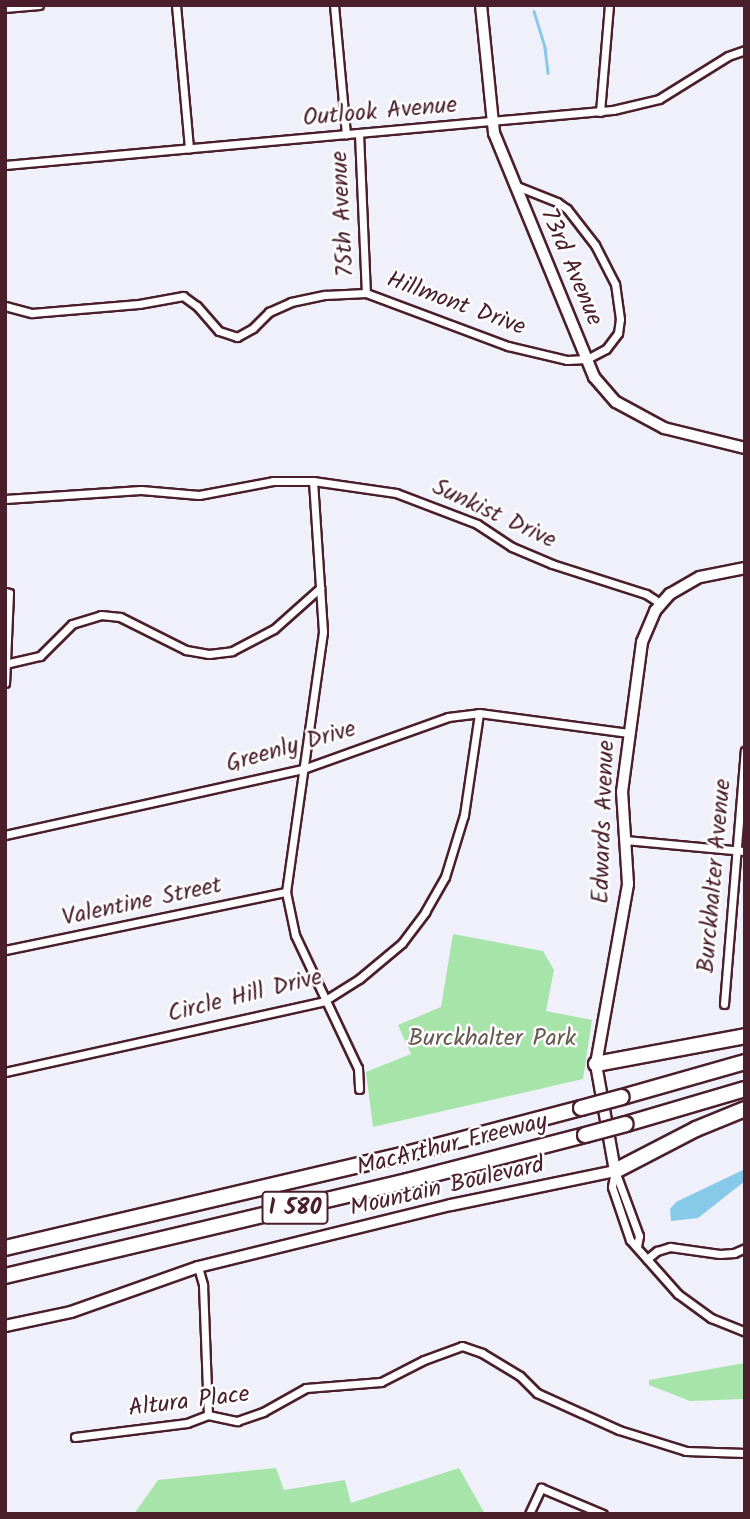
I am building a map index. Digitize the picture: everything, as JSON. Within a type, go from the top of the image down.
[{"type":"highway","points":[[596,1064],[745,1036]]},
{"type":"highway","name":"MacArthur Freeway","points":[[5,1248],[402,1156],[745,1062]]},
{"type":"highway","name":"MacArthur Freeway","points":[[5,1276],[407,1181],[626,1124],[745,1089]]},
{"type":"highway","points":[[615,1171],[688,1133],[745,1109]]},
{"type":"highway","points":[[5,1241],[28,1243]]},
{"type":"highway","points":[[5,1281],[33,1269]]},
{"type":"main road","name":"73rd Avenue","points":[[481,5],[491,122],[513,184],[587,359],[604,390],[636,415],[690,437],[745,448]]},
{"type":"main road","points":[[660,603],[700,577],[745,568]]},
{"type":"main road","name":"Edwards Avenue","points":[[615,1171],[596,1064],[628,884],[626,840],[621,815],[629,733],[642,642],[660,603]]},
{"type":"main road","name":"Mountain Boulevard","points":[[5,1325],[71,1312],[198,1267],[451,1205],[615,1171]]},
{"type":"street","points":[[5,8],[39,5]]},
{"type":"street","points":[[176,5],[189,148]]},
{"type":"street","name":"75th Avenue","points":[[334,5],[346,134]]},
{"type":"street","points":[[600,112],[609,5]]},
{"type":"street","name":"Outlook Avenue","points":[[5,165],[600,112],[659,99],[729,56],[745,50]]},
{"type":"street","name":"75th Avenue","points":[[359,134],[366,292]]},
{"type":"street","points":[[513,184],[557,202],[567,209],[595,245],[615,284],[620,312],[618,333],[606,349],[587,359]]},
{"type":"street","name":"Hillmont Drive","points":[[5,306],[32,313],[139,304],[183,296],[197,306],[219,331],[237,337],[253,328],[269,312],[291,302],[325,295],[366,292],[508,346],[567,360],[587,359]]},
{"type":"street","name":"Sunkist Drive","points":[[5,499],[141,490],[199,495],[273,481],[313,481],[396,493],[477,523],[512,547],[552,564],[646,594],[660,603]]},
{"type":"street","points":[[313,481],[323,632],[286,892],[295,935],[358,1068],[359,1089]]},
{"type":"street","points":[[6,664],[40,656],[72,624],[101,615],[120,617],[186,650],[209,654],[232,651],[274,629],[320,588]]},
{"type":"street","points":[[5,683],[7,593]]},
{"type":"street","name":"Greenly Drive","points":[[5,835],[303,769],[418,726],[479,713],[629,733]]},
{"type":"street","name":"Circle Hill Drive","points":[[5,1072],[324,1001],[390,956],[413,929],[436,895],[459,836],[479,713]]},
{"type":"street","name":"Burckhalter Avenue","points":[[724,1004],[745,751]]},
{"type":"street","points":[[626,840],[745,851]]},
{"type":"street","name":"Valentine Street","points":[[5,950],[286,892]]},
{"type":"street","points":[[615,1171],[639,1236],[637,1246],[678,1294],[720,1323],[745,1332]]},
{"type":"street","points":[[648,1259],[657,1251],[670,1247],[720,1254],[734,1253],[745,1248]]},
{"type":"street","points":[[198,1267],[204,1284],[208,1415]]},
{"type":"street","name":"Altura Place","points":[[75,1437],[187,1423],[208,1415],[237,1421],[263,1412],[306,1388],[381,1382],[424,1360],[461,1346],[482,1353],[520,1376],[537,1393],[657,1444],[686,1451],[745,1453]]},
{"type":"street","points":[[529,1514],[541,1488],[603,1514]]},
{"type":"green space","name":"Burckhalter Park","points":[[453,934],[543,951],[554,970],[546,1011],[592,1020],[583,1079],[373,1127],[366,1072],[411,1054],[398,1025],[441,1007]]},
{"type":"green space","points":[[745,1363],[745,1399],[690,1401],[649,1385],[649,1380]]},
{"type":"green space","points":[[276,1468],[284,1490],[345,1480],[351,1503],[459,1468],[485,1514],[134,1514],[158,1480]]},
{"type":"water","points":[[745,1169],[745,1181],[698,1218],[671,1221],[670,1209],[676,1202]]},
{"type":"waterway","points":[[534,11],[545,48],[548,73]]}]
